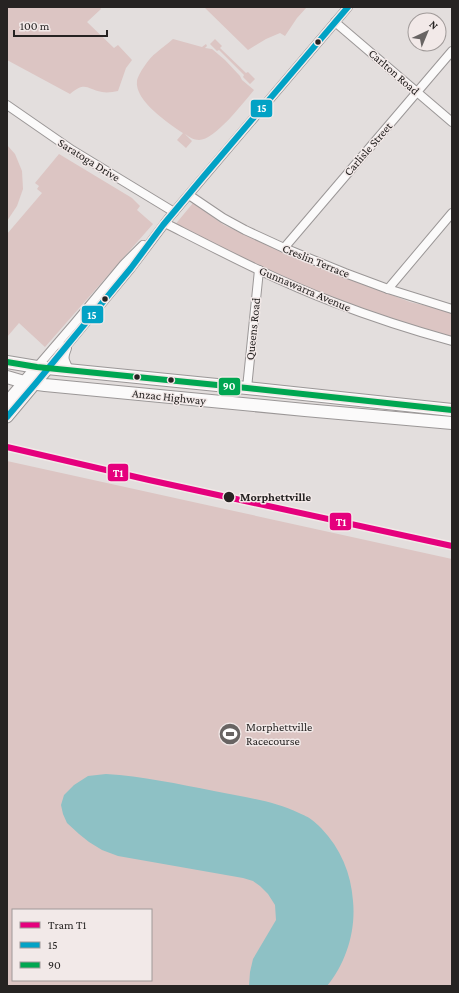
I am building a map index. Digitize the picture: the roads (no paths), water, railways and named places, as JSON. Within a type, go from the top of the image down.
[{"type":"highway","points":[[65,348],[62,356],[67,370]]},
{"type":"highway","name":"Anzac Highway","points":[[7,362],[43,368],[452,410]]},
{"type":"highway","name":"Anzac Highway","points":[[7,377],[46,385],[452,423]]},
{"type":"highway","points":[[278,391],[290,399],[290,409]]},
{"type":"highway","points":[[311,395],[308,400],[309,405],[323,412]]},
{"type":"main road","points":[[7,402],[30,382],[43,368]]},
{"type":"main road","points":[[7,417],[30,382]]},
{"type":"street","points":[[43,368],[65,348],[131,268],[188,195],[348,7]]},
{"type":"street","name":"Carlton Road","points":[[335,22],[452,122]]},
{"type":"street","name":"Carlisle Street","points":[[284,248],[452,51]]},
{"type":"street","name":"Saratoga Drive","points":[[7,105],[72,150],[174,212]]},
{"type":"street","name":"Creslin Terrace","points":[[188,195],[223,218],[284,248],[388,289],[452,309]]},
{"type":"street","points":[[388,289],[452,213]]},
{"type":"street","points":[[43,368],[74,324],[124,264],[164,224]]},
{"type":"street","name":"Gunnawarra Avenue","points":[[164,224],[303,290],[351,309],[452,341]]},
{"type":"street","name":"Queens Road","points":[[247,388],[259,270]]},
{"type":"water","points":[[106,774],[160,781],[268,802],[304,815],[318,825],[334,844],[344,862],[352,891],[354,912],[351,935],[344,957],[340,967],[327,986],[249,986],[253,959],[276,920],[275,905],[268,894],[253,881],[118,856],[102,850],[89,842],[67,823],[61,805],[64,795],[74,785],[88,776]]},
{"type":"tram line","name":"T1","points":[[7,447],[149,480],[452,546]]},
{"type":"place","name":"Morphettville","points":[[229,497]]},
{"type":"place","name":"Morphettville Racecourse","points":[[230,734]]}]
